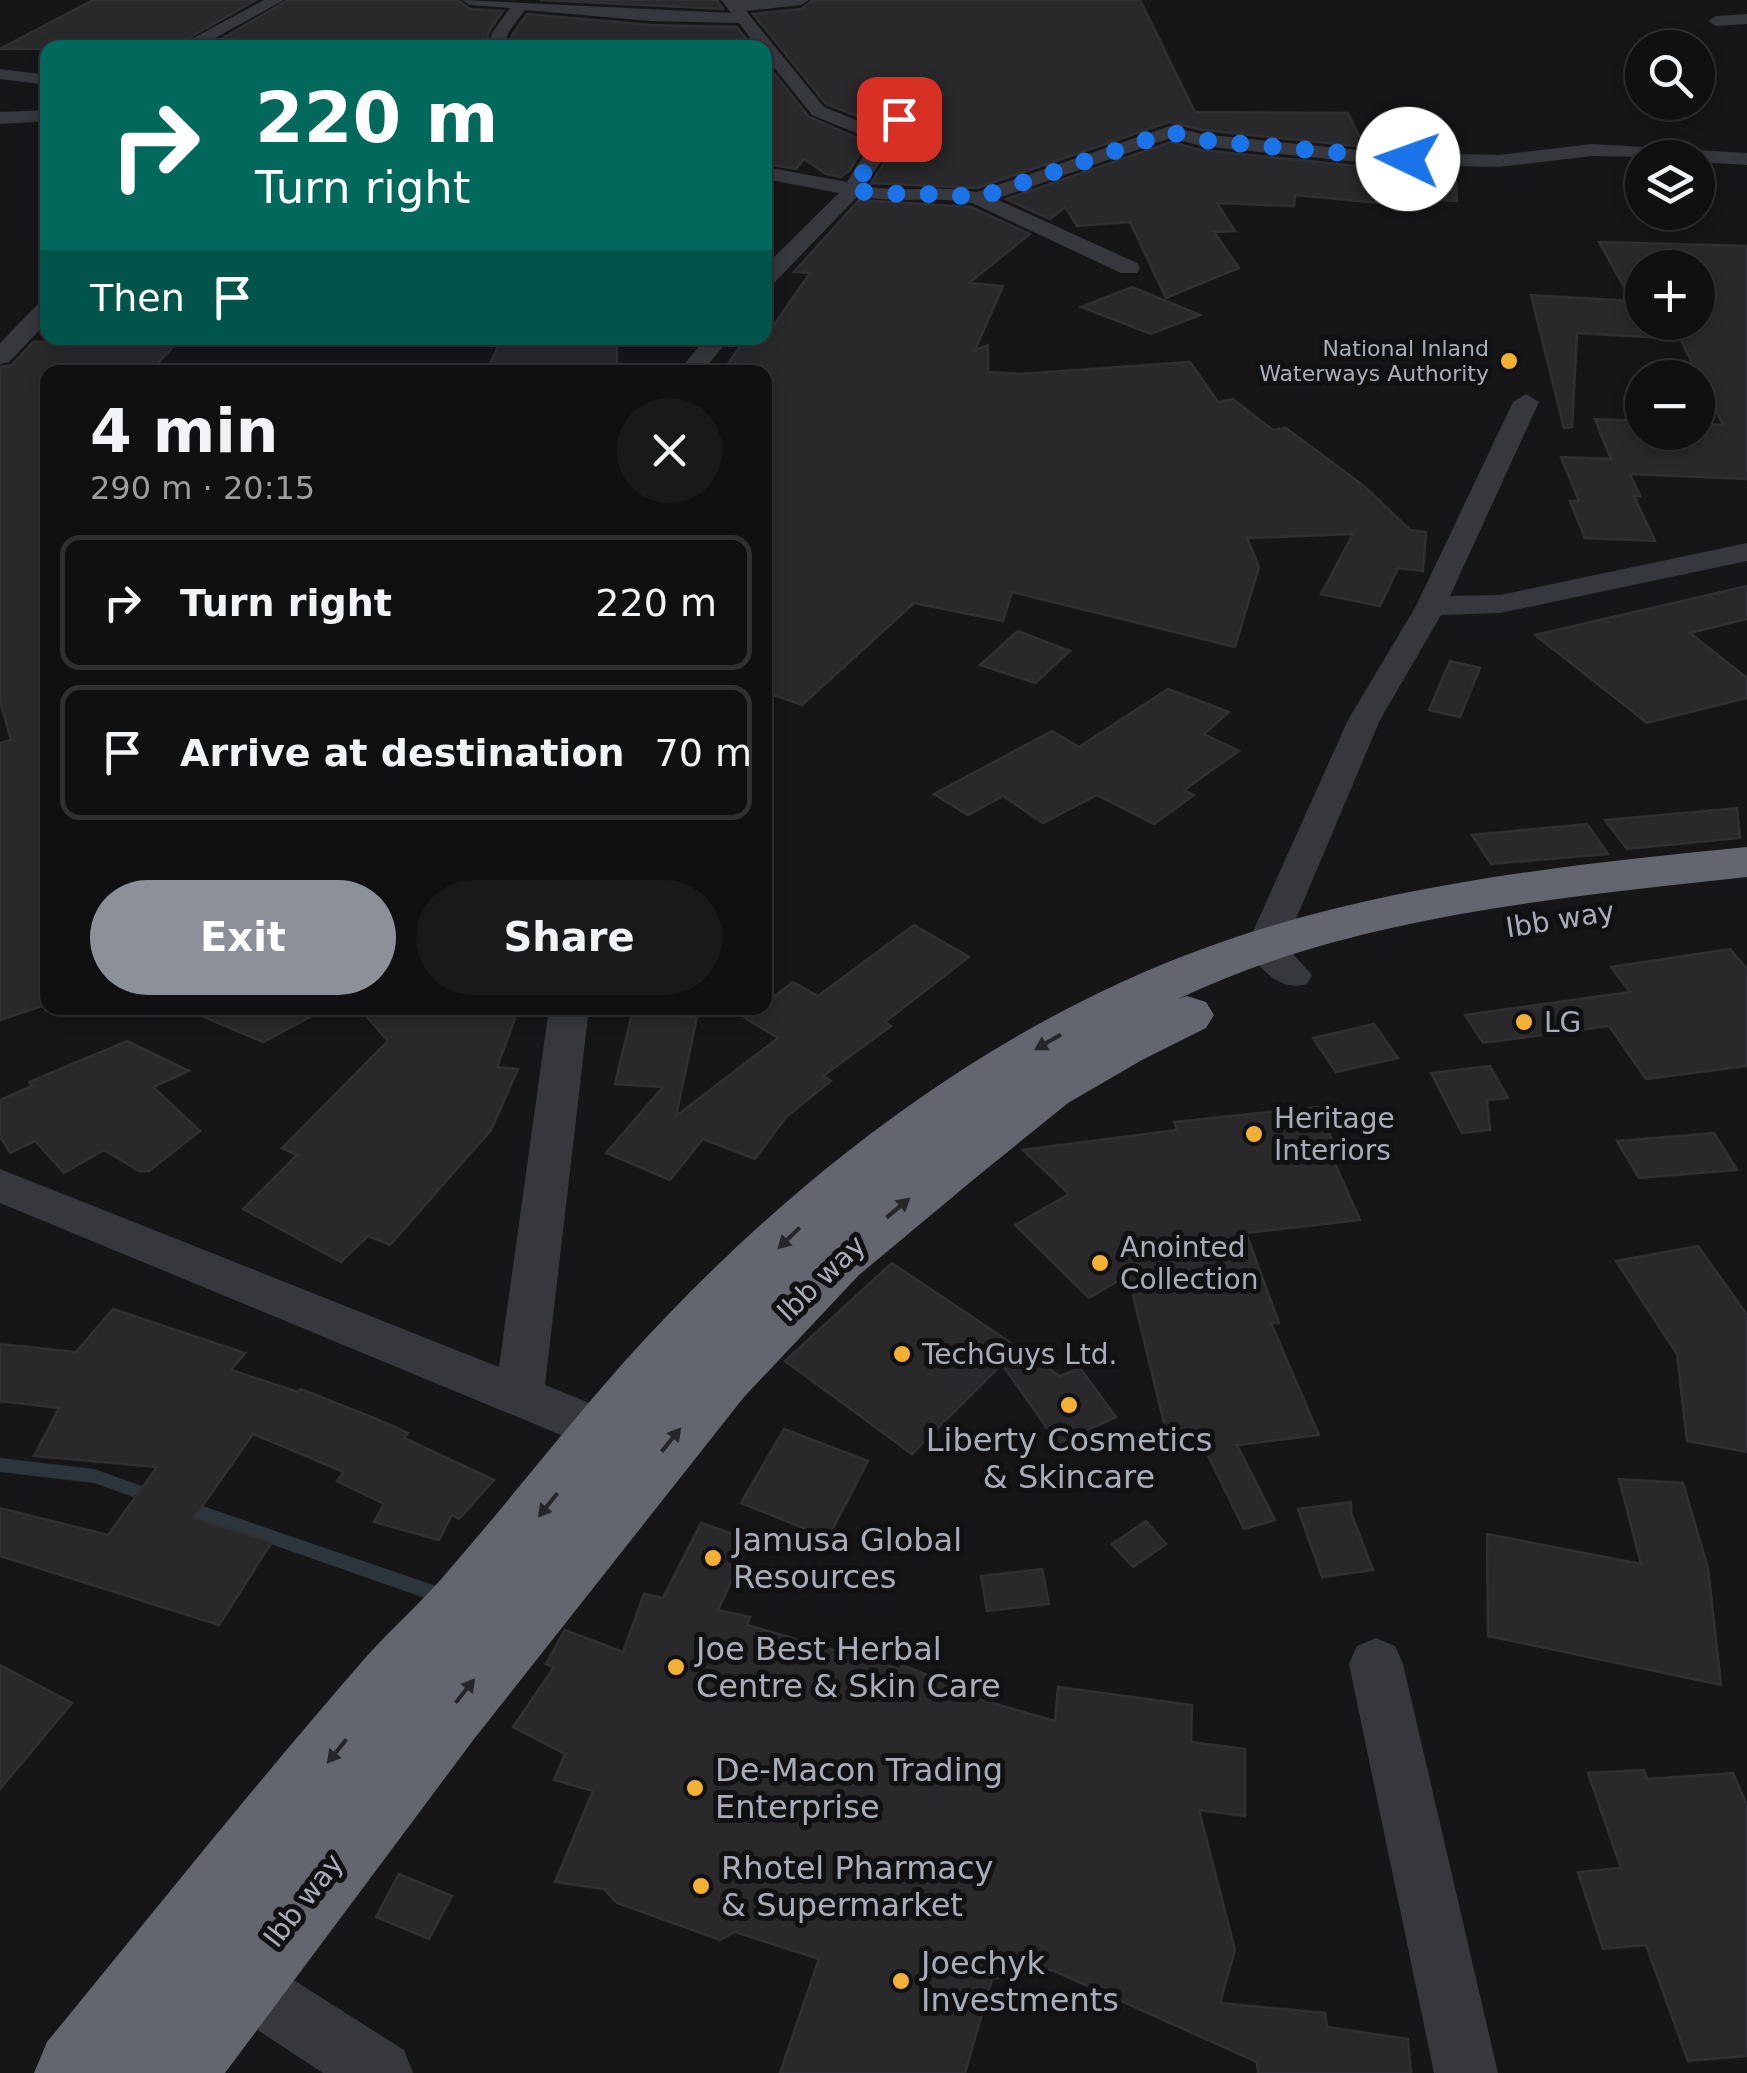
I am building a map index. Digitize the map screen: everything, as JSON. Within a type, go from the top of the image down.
[{"type":"highway","points":[[78,2073],[395,1680],[467,1605],[675,1351],[796,1231],[1012,1062],[1090,1018],[1163,985],[1279,961],[1369,918],[1522,890],[1747,862]]},
{"type":"highway","name":"Ibb way","points":[[170,2073],[448,1714],[721,1378],[838,1258],[1048,1089],[1279,961],[1397,948],[1557,918],[1747,894]]},
{"type":"street","points":[[198,40],[276,0]]},
{"type":"street","points":[[470,0],[651,16],[801,0]]},
{"type":"street","points":[[499,40],[521,4]]},
{"type":"street","points":[[734,8],[760,40]]},
{"type":"street","points":[[1716,22],[1747,19]]},
{"type":"street","points":[[772,55],[818,111],[884,138]]},
{"type":"street","points":[[0,74],[40,79]]},
{"type":"street","points":[[772,269],[852,190],[884,138],[914,100],[914,88]]},
{"type":"street","points":[[0,118],[40,115]]},
{"type":"street","points":[[978,198],[1170,132],[1201,140],[1377,158],[1498,161],[1592,150],[1747,159]]},
{"type":"street","points":[[772,174],[888,196],[951,193],[978,198],[1128,268]]},
{"type":"street","points":[[0,357],[40,315]]},
{"type":"street","points":[[696,365],[712,345]]},
{"type":"street","points":[[1279,961],[1364,720],[1431,606],[1526,402]]},
{"type":"street","points":[[1431,606],[1500,604],[1747,552]]},
{"type":"street","points":[[519,1398],[568,1015]]},
{"type":"street","points":[[0,1186],[608,1432]]},
{"type":"street","points":[[1376,1664],[1466,2073]]},
{"type":"street","points":[[240,1982],[381,2073]]},
{"type":"building","points":[[93,0],[256,0],[185,40],[40,40],[40,49],[0,49]]},
{"type":"building","points":[[288,0],[458,0],[470,9],[503,11],[487,40],[220,40]]},
{"type":"building","points":[[540,0],[717,0],[723,9]]},
{"type":"building","points":[[813,0],[1140,0],[1195,112],[1348,113],[1365,147],[1202,130],[1169,122],[977,188],[871,183],[919,110],[926,88],[916,81],[905,82],[902,97],[880,125],[826,104],[753,14],[801,9]]},
{"type":"building","points":[[527,14],[651,25],[737,27],[747,40],[511,40]]},
{"type":"building","points":[[772,71],[809,117],[867,142],[850,170],[841,177],[826,174],[804,159],[796,169],[772,165]]},
{"type":"building","points":[[1171,142],[1201,150],[1377,168],[1455,170],[1457,201],[1403,198],[1401,205],[1295,195],[1294,206],[1217,203],[1235,231],[1214,232],[1239,268],[1166,298],[1130,222],[1077,226],[1065,207],[1050,219],[1006,199]]},
{"type":"building","points":[[859,200],[971,207],[1030,234],[969,283],[1003,286],[975,350],[988,345],[988,372],[1020,374],[1190,362],[1218,402],[1233,399],[1273,430],[1286,428],[1364,486],[1410,530],[1426,532],[1423,571],[1398,568],[1380,606],[1321,594],[1353,534],[1247,538],[1259,567],[1235,647],[1012,592],[1003,621],[914,603],[802,705],[772,694],[772,365],[727,365],[741,345],[772,345],[772,328],[810,273],[794,272]]},
{"type":"building","points":[[1599,242],[1747,246],[1747,479],[1630,474],[1640,496],[1634,496],[1655,541],[1585,538],[1570,501],[1579,501],[1561,457],[1611,459],[1595,419],[1625,420],[1625,450],[1715,450],[1715,425],[1723,425],[1715,409],[1715,360],[1690,360],[1680,340],[1715,340],[1715,250],[1625,250],[1625,288]]},
{"type":"building","points":[[1132,287],[1200,315],[1151,334],[1081,307]]},
{"type":"building","points":[[1531,295],[1625,301],[1625,336],[1577,333],[1572,427],[1564,428]]},
{"type":"building","points":[[33,342],[175,345],[156,365],[40,365],[40,1007],[0,1020],[0,743],[11,740],[0,701],[0,367],[12,365]]},
{"type":"building","points":[[499,345],[617,345],[617,365],[489,365]]},
{"type":"building","points":[[1747,586],[1747,619],[1690,633],[1747,678],[1747,698],[1647,723],[1535,635]]},
{"type":"building","points":[[1018,631],[1070,651],[1035,683],[980,665]]},
{"type":"building","points":[[1450,661],[1480,668],[1460,717],[1429,710]]},
{"type":"building","points":[[1168,689],[1229,712],[1204,734],[1239,751],[1184,790],[1194,795],[1154,824],[1097,795],[1043,823],[1003,796],[968,815],[934,794],[1052,731],[1079,747]]},
{"type":"building","points":[[1737,808],[1740,838],[1627,849],[1605,820]]},
{"type":"building","points":[[1587,824],[1608,854],[1491,864],[1472,835]]},
{"type":"building","points":[[914,925],[969,957],[885,1022],[891,1026],[823,1076],[831,1081],[786,1117],[755,1159],[703,1139],[670,1180],[606,1153],[663,1087],[615,1084],[632,1015],[697,1017],[676,1116],[778,1038],[745,1018],[772,1015],[772,998],[793,982],[818,996]]},
{"type":"building","points":[[1730,949],[1747,969],[1747,1066],[1646,1079],[1609,1026],[1483,1043],[1465,1015],[1630,992],[1611,967]]},
{"type":"building","points":[[199,1015],[314,1015],[263,1042]]},
{"type":"building","points":[[365,1015],[516,1015],[497,1067],[518,1069],[491,1130],[390,1245],[368,1236],[341,1262],[243,1209],[297,1155],[282,1148],[388,1041]]},
{"type":"building","points":[[1374,1024],[1398,1058],[1336,1072],[1313,1038]]},
{"type":"building","points":[[127,1041],[189,1071],[153,1087],[200,1131],[149,1171],[139,1171],[104,1150],[64,1173],[35,1141],[10,1153],[0,1136],[0,1100],[32,1086],[29,1082]]},
{"type":"building","points":[[1490,1066],[1508,1098],[1487,1100],[1490,1130],[1462,1133],[1431,1073]]},
{"type":"building","points":[[1318,1107],[1334,1145],[1327,1146],[1360,1220],[1246,1233],[1279,1323],[1271,1323],[1319,1435],[1237,1445],[1275,1520],[1244,1529],[1199,1437],[1168,1439],[1128,1275],[1089,1298],[1015,1225],[1069,1194],[1023,1150],[1177,1130],[1174,1122]]},
{"type":"building","points":[[1714,1133],[1737,1170],[1639,1178],[1617,1141]]},
{"type":"building","points":[[1698,1246],[1747,1315],[1747,1452],[1687,1441],[1677,1354],[1616,1261]]},
{"type":"building","name":"TechGuys Ltd.","points":[[892,1263],[1060,1376],[1080,1368],[1116,1417],[1058,1444],[1002,1364],[912,1454],[785,1361]]},
{"type":"building","points":[[113,1309],[245,1353],[231,1370],[298,1392],[301,1389],[379,1420],[408,1433],[404,1438],[494,1480],[459,1519],[452,1515],[439,1540],[374,1522],[384,1504],[337,1481],[344,1472],[253,1434],[194,1518],[272,1542],[219,1625],[0,1556],[0,1508],[108,1535],[157,1467],[34,1456],[59,1408],[0,1401],[0,1344],[76,1352]]},
{"type":"building","points":[[784,1429],[868,1461],[828,1538],[741,1503]]},
{"type":"building","points":[[1619,1479],[1683,1483],[1708,1568],[1721,1685],[1488,1636],[1487,1534],[1641,1564]]},
{"type":"building","points":[[1351,1502],[1351,1513],[1373,1570],[1322,1577],[1298,1509]]},
{"type":"building","points":[[1146,1521],[1166,1544],[1133,1567],[1112,1544]]},
{"type":"building","points":[[701,1523],[750,1540],[718,1610],[750,1617],[747,1625],[900,1669],[902,1665],[956,1686],[954,1692],[1055,1721],[1058,1687],[1192,1705],[1191,1742],[1245,1749],[1245,1816],[1199,1810],[1235,1950],[1220,2003],[1325,2013],[1327,2027],[1408,2039],[1411,2073],[1258,2073],[1257,2062],[1052,1970],[992,1979],[965,2073],[780,2073],[819,1959],[735,1932],[720,1940],[617,1903],[604,1889],[555,1882],[593,1791],[554,1780],[565,1754],[513,1727],[554,1667],[546,1664],[565,1630],[623,1652],[644,1594],[663,1598]]},
{"type":"building","points":[[1042,1569],[1049,1604],[987,1611],[981,1576]]},
{"type":"building","points":[[0,1665],[72,1703],[0,1789]]},
{"type":"building","points":[[1644,1770],[1647,1779],[1733,1773],[1747,1805],[1747,2056],[1688,2061],[1646,1945],[1603,1949],[1578,1872],[1621,1868],[1588,1773]]},
{"type":"building","points":[[399,1874],[452,1896],[429,1939],[376,1917]]},
{"type":"waterway","points":[[0,1465],[94,1476],[153,1497]]},
{"type":"waterway","points":[[182,1506],[442,1596]]},
{"type":"place","name":"National Inland Waterways Authority","points":[[1509,361]]},
{"type":"place","name":"LG","points":[[1524,1022]]},
{"type":"place","name":"Heritage Interiors","points":[[1254,1134]]},
{"type":"place","name":"Anointed Collection","points":[[1100,1263]]},
{"type":"place","name":"TechGuys Ltd.","points":[[902,1354]]},
{"type":"place","name":"Liberty Cosmetics & Skincare","points":[[1069,1405]]},
{"type":"place","name":"Jamusa Global Resources","points":[[713,1558]]},
{"type":"place","name":"Joe Best Herbal Centre & Skin Care","points":[[676,1667]]},
{"type":"place","name":"De-Macon Trading Enterprise","points":[[695,1788]]},
{"type":"place","name":"Rhotel Pharmacy & Supermarket","points":[[701,1886]]},
{"type":"place","name":"Joechyk Investments","points":[[901,1981]]},
{"type":"route","points":[[899,119],[852,190],[888,196],[933,197],[951,193],[978,198],[1170,132],[1201,140],[1408,159]]}]
